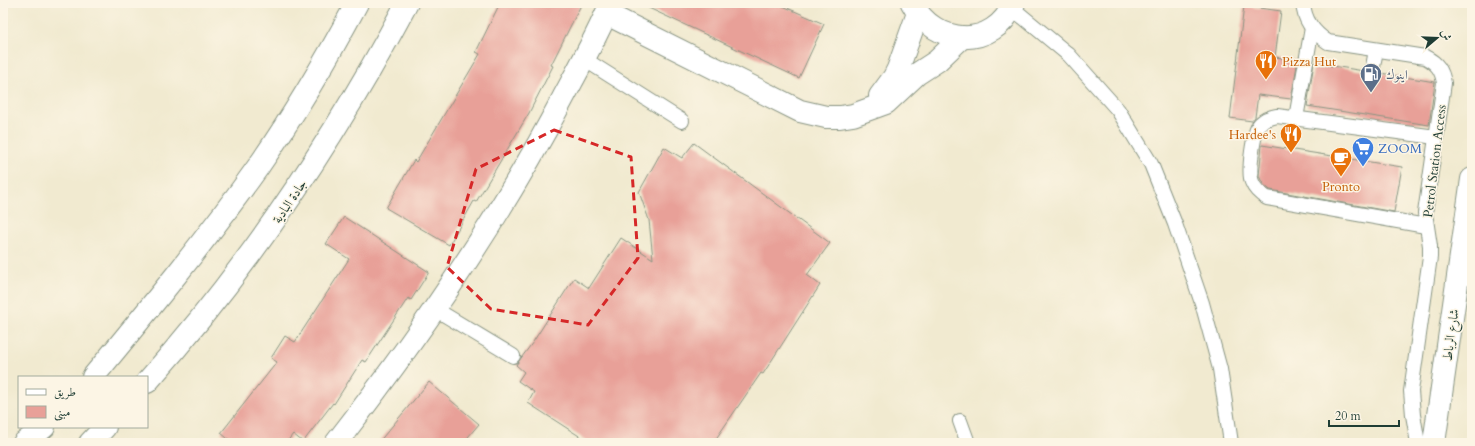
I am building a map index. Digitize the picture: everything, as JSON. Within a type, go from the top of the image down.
[{"type":"main road","points":[[94,376],[158,299],[210,233],[259,165],[303,97],[356,3]]},
{"type":"main road","name":"جادة البادية","points":[[148,381],[182,342],[235,276],[286,206],[356,95],[407,3]]},
{"type":"main road","points":[[915,8],[926,23],[937,30],[949,35],[962,37],[985,33],[995,27],[1004,20],[1013,6]]},
{"type":"main road","points":[[336,443],[379,388],[436,309],[516,184],[584,59],[609,8],[800,111],[826,117],[853,115],[886,103],[917,74],[937,61],[962,37]]},
{"type":"main road","points":[[876,106],[880,96],[894,77],[898,68],[915,8]]},
{"type":"main road","name":"شارع الرباط","points":[[1434,443],[1472,179]]},
{"type":"main road","points":[[24,443],[43,428]]},
{"type":"main road","points":[[90,443],[104,428]]},
{"type":"lane","name":"Petrol Station Access","points":[[1303,3],[1305,13],[1312,28],[1319,36],[1328,42],[1425,57],[1433,61],[1439,67],[1443,75],[1444,83],[1425,206],[1430,257],[1411,391],[1412,415],[1418,443]]},
{"type":"lane","points":[[1013,6],[1069,55],[1118,110],[1152,164],[1175,224],[1202,303],[1220,369],[1231,443]]},
{"type":"lane","points":[[1296,118],[1312,28]]},
{"type":"lane","points":[[1372,72],[1376,50]]},
{"type":"lane","points":[[584,59],[682,121]]},
{"type":"lane","points":[[1426,226],[1267,198],[1260,194],[1252,183],[1249,168],[1256,130],[1260,124],[1270,117],[1277,116],[1365,121],[1436,137]]},
{"type":"lane","points":[[436,309],[513,356]]},
{"type":"lane","points":[[960,421],[968,443]]},
{"type":"highlighted area","points":[[554,130],[631,157],[638,258],[588,325],[491,309],[447,267],[476,169]]},
{"type":"building","points":[[500,3],[582,3],[551,65],[553,66],[529,113],[476,202],[474,201],[449,245],[386,208],[414,160],[416,162],[480,54],[476,52]]},
{"type":"building","points":[[638,3],[776,3],[824,24],[799,78]]},
{"type":"building","points":[[1244,6],[1281,11],[1275,57],[1298,60],[1291,99],[1258,95],[1255,117],[1252,121],[1230,118]]},
{"type":"building","name":"اينوك","points":[[1314,63],[1364,71],[1366,78],[1371,80],[1378,78],[1380,73],[1435,82],[1429,125],[1307,106]]},
{"type":"building","points":[[694,143],[830,243],[807,275],[820,285],[763,374],[761,373],[713,443],[590,443],[528,403],[534,392],[518,381],[524,372],[516,365],[533,342],[574,278],[589,288],[621,238],[653,259],[649,220],[639,192],[664,147],[682,158]]},
{"type":"building","points":[[1262,145],[1402,167],[1394,212],[1270,190],[1263,184],[1259,176]]},
{"type":"building","points":[[344,217],[429,272],[411,300],[408,298],[366,362],[362,360],[334,404],[333,403],[303,442],[293,434],[286,443],[233,443],[221,433],[277,362],[271,358],[285,336],[295,342],[349,259],[326,244]]},
{"type":"building","points":[[429,382],[479,424],[463,443],[378,443]]},
{"type":"place","name":"Pizza Hut","points":[[1266,80]]},
{"type":"place","name":"اينوك","points":[[1371,94]]},
{"type":"place","name":"Hardee's","points":[[1291,154]]},
{"type":"place","name":"ZOOM","points":[[1363,168]]},
{"type":"place","name":"Pronto","points":[[1341,178]]}]
